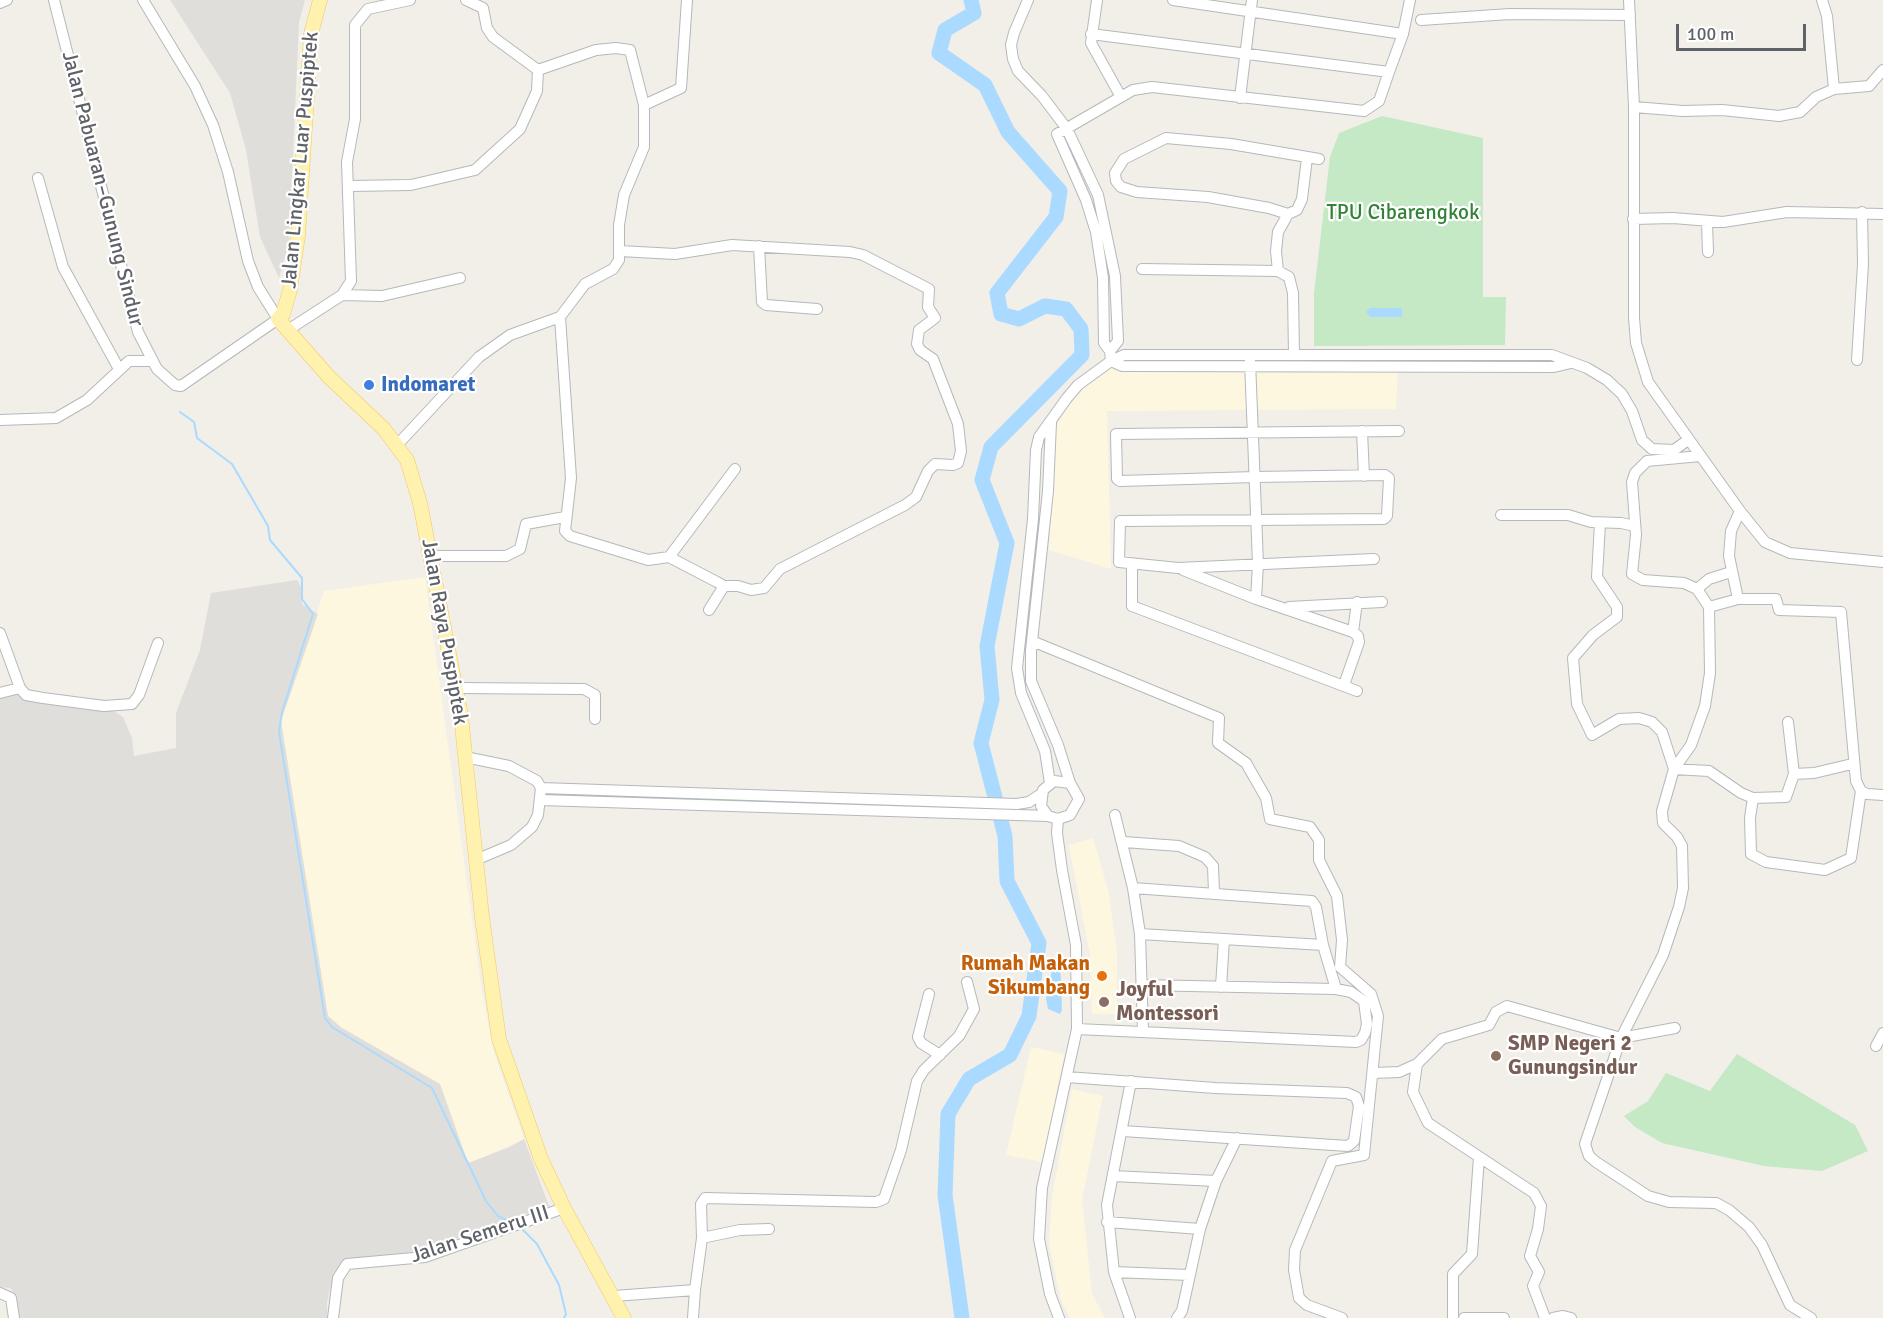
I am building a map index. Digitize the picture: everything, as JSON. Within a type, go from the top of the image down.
[{"type":"main road","name":"Jalan Lingkar Luar Puspiptek","points":[[279,319],[291,291],[298,236],[311,34],[320,0]]},
{"type":"main road","name":"Jalan Raya Puspiptek","points":[[279,319],[328,377],[398,444],[407,460],[417,492],[431,556],[456,688],[478,859],[482,917],[499,1039],[541,1159],[564,1208],[624,1318]]},
{"type":"street","points":[[0,3],[7,0]]},
{"type":"street","name":"Jalan Pabuaran–Gunung Sindur","points":[[54,0],[138,332],[152,361],[175,386],[184,386],[261,328],[279,319]]},
{"type":"street","name":"Jalan Raya Puspiptek","points":[[143,0],[190,77],[213,124],[228,172],[248,261],[258,287],[279,319]]},
{"type":"street","points":[[288,330],[342,295],[351,281],[347,154],[355,119],[355,25],[368,9],[410,0]]},
{"type":"street","points":[[466,0],[483,8],[487,28],[493,37],[507,45],[538,70]]},
{"type":"street","points":[[644,105],[681,88],[687,0]]},
{"type":"street","points":[[1028,0],[1014,33],[1011,45],[1013,59],[1018,71],[1042,96],[1066,129],[1098,195],[1115,276],[1118,341],[1111,356],[1078,385],[1038,437],[1017,668],[1021,693],[1045,751],[1050,783]]},
{"type":"street","points":[[1097,0],[1090,34],[1091,43],[1121,97]]},
{"type":"street","points":[[1173,0],[1251,5],[1403,34]]},
{"type":"street","points":[[1111,356],[1104,343],[1102,278],[1092,217],[1057,134],[1133,90],[1158,87],[1364,111],[1379,101],[1403,34],[1410,0]]},
{"type":"street","points":[[1629,0],[1634,107],[1634,318],[1639,358],[1656,395],[1765,542],[1783,551],[1883,562]]},
{"type":"street","points":[[1822,0],[1827,16],[1834,89]]},
{"type":"street","points":[[1240,98],[1251,5]]},
{"type":"street","points":[[1421,20],[1510,14],[1630,15]]},
{"type":"street","points":[[1090,34],[1389,72]]},
{"type":"street","points":[[398,444],[463,371],[496,343],[510,335],[560,317],[585,284],[613,269],[619,260],[619,225],[624,195],[644,147],[644,105],[634,60],[628,49],[596,50],[538,70]]},
{"type":"street","points":[[349,186],[411,185],[475,170],[520,129],[537,91],[538,70]]},
{"type":"street","points":[[1634,107],[1779,116],[1800,112],[1816,97],[1834,89],[1869,86],[1883,70]]},
{"type":"street","points":[[1288,214],[1269,208],[1208,197],[1137,192],[1121,188],[1116,181],[1115,172],[1124,159],[1166,138],[1231,144],[1319,159]]},
{"type":"street","points":[[1278,271],[1276,251],[1278,231],[1288,214],[1297,210],[1302,199],[1307,158]]},
{"type":"street","points":[[38,178],[63,267],[119,369]]},
{"type":"street","points":[[1633,219],[1673,218],[1723,222],[1787,212],[1883,214]]},
{"type":"street","points":[[1857,360],[1863,264],[1862,212]]},
{"type":"street","points":[[1707,222],[1708,252]]},
{"type":"street","points":[[560,317],[571,477],[565,531],[570,536],[648,560],[669,557],[724,586],[738,586],[751,590],[764,588],[780,569],[906,505],[917,495],[930,467],[935,464],[956,465],[961,456],[958,424],[933,358],[918,347],[919,330],[935,318],[928,307],[928,286],[910,280],[863,255],[732,245],[675,254],[620,251]]},
{"type":"street","points":[[759,246],[762,302],[765,305],[817,309]]},
{"type":"street","points":[[1142,268],[1278,271],[1288,278],[1293,293],[1294,354]]},
{"type":"street","points":[[1102,278],[1115,276]]},
{"type":"street","points":[[342,295],[382,296],[460,278]]},
{"type":"street","points":[[1250,360],[1294,354],[1348,360]]},
{"type":"street","points":[[1111,356],[1348,360],[1552,355],[1572,362],[1607,380],[1622,394],[1632,411],[1645,445],[1652,449],[1674,450],[1689,440]]},
{"type":"street","points":[[0,420],[56,418],[87,400],[131,360],[152,361]]},
{"type":"street","points":[[1250,360],[1258,564],[1256,599]]},
{"type":"street","points":[[541,788],[987,803],[1053,817],[1070,815],[1078,806],[1077,793],[1070,783],[1058,745],[1031,681],[1032,641],[1048,491],[1051,423]]},
{"type":"street","points":[[1362,431],[1364,476]]},
{"type":"street","points":[[1374,559],[1179,568],[1118,561],[1120,521],[1386,518],[1389,477],[1255,477],[1120,481],[1117,468],[1118,433],[1399,431]]},
{"type":"street","points":[[1700,456],[1653,460],[1639,466],[1632,482],[1635,526],[1632,566],[1635,577],[1684,584],[1697,589],[1709,607],[1710,673],[1705,706],[1691,746],[1674,769],[1661,818],[1681,841],[1683,888],[1669,942],[1621,1038],[1585,1144],[1589,1156],[1654,1199],[1669,1202],[1716,1203],[1729,1210],[1749,1227],[1762,1245],[1790,1305],[1811,1318]]},
{"type":"street","points":[[669,557],[735,469]]},
{"type":"street","points":[[1034,491],[1048,491]]},
{"type":"street","points":[[1738,599],[1731,572],[1729,544],[1740,511]]},
{"type":"street","points":[[1501,515],[1568,515],[1600,523],[1635,526]]},
{"type":"street","points":[[431,556],[506,556],[520,549],[526,525],[565,517]]},
{"type":"street","points":[[1600,523],[1597,577],[1617,607],[1617,617],[1593,635],[1573,658],[1577,704],[1592,735],[1619,719],[1639,718],[1652,722],[1662,732],[1674,769]]},
{"type":"street","points":[[1132,564],[1132,606],[1357,691]]},
{"type":"street","points":[[1179,568],[1256,599],[1353,632],[1358,636],[1359,642],[1344,685]]},
{"type":"street","points":[[1697,589],[1709,579],[1731,572]]},
{"type":"street","points":[[709,610],[724,586]]},
{"type":"street","points":[[1709,607],[1738,599],[1776,599],[1779,610],[1842,612],[1852,764],[1856,781],[1862,791],[1851,858],[1825,870],[1766,862],[1751,854],[1750,818],[1753,798]]},
{"type":"street","points":[[1353,632],[1357,602]]},
{"type":"street","points":[[1286,608],[1382,602]]},
{"type":"street","points":[[0,633],[20,688],[26,695],[104,706],[132,704],[139,695],[158,643]]},
{"type":"street","points":[[1032,641],[1219,718],[1218,743],[1246,763],[1266,798],[1270,819],[1310,827],[1319,840],[1319,860],[1337,896],[1342,940],[1340,967],[1371,994],[1378,1016],[1364,1155],[1332,1161],[1295,1250],[1294,1270],[1299,1298],[1307,1305],[1342,1318]]},
{"type":"street","points":[[0,693],[20,688]]},
{"type":"street","points":[[456,688],[584,689],[595,695],[596,719]]},
{"type":"street","points":[[1674,769],[1709,771],[1741,793],[1753,798],[1786,797],[1794,774],[1788,722]]},
{"type":"street","points":[[465,757],[509,766],[537,781],[541,788],[538,815],[523,836],[506,848],[478,859]]},
{"type":"street","points":[[1794,774],[1814,773],[1852,764]]},
{"type":"street","points":[[541,800],[987,815],[1017,810],[1041,794],[1050,783],[1060,780],[1070,783]]},
{"type":"street","points":[[1862,791],[1883,795]]},
{"type":"street","points":[[1041,794],[1041,806],[1053,817],[1076,945],[1077,1029],[1042,1188],[1040,1214],[1039,1239],[1043,1264],[1050,1294],[1059,1318]]},
{"type":"street","points":[[1115,815],[1124,842],[1140,934],[1143,1032]]},
{"type":"street","points":[[1124,842],[1179,846],[1205,857],[1213,866],[1214,892]]},
{"type":"street","points":[[1133,888],[1214,892],[1312,901],[1316,906],[1323,945],[1336,989]]},
{"type":"street","points":[[1140,934],[1323,945]]},
{"type":"street","points":[[1221,987],[1224,939]]},
{"type":"street","points":[[693,1318],[702,1238],[701,1204],[707,1198],[876,1202],[884,1199],[901,1150],[914,1088],[924,1070],[959,1036],[974,1009],[966,982]]},
{"type":"street","points":[[1077,1029],[1359,1042],[1363,1038],[1367,1024],[1364,1001],[1351,992],[1336,989],[1141,985]]},
{"type":"street","points":[[929,994],[918,1037],[921,1043],[940,1054]]},
{"type":"street","points":[[1374,1072],[1399,1072],[1417,1064],[1442,1039],[1489,1025],[1496,1012],[1507,1006],[1621,1038],[1675,1028]]},
{"type":"street","points":[[1876,1046],[1883,1033]]},
{"type":"street","points":[[1417,1064],[1413,1092],[1428,1123],[1534,1192],[1541,1206],[1538,1229],[1530,1256],[1539,1272],[1533,1286],[1545,1318]]},
{"type":"street","points":[[1067,1077],[1347,1093],[1356,1097],[1359,1102],[1354,1141],[1348,1146],[1123,1131]]},
{"type":"street","points":[[1130,1318],[1114,1272],[1107,1222],[1109,1193],[1131,1081]]},
{"type":"street","points":[[1177,1318],[1182,1311],[1200,1229],[1216,1181],[1237,1138]]},
{"type":"street","points":[[1453,1318],[1453,1274],[1472,1254],[1479,1157]]},
{"type":"street","points":[[1113,1176],[1216,1181]]},
{"type":"street","name":"Jalan Semeru III","points":[[333,1318],[338,1278],[347,1263],[425,1257],[564,1208]]},
{"type":"street","points":[[1107,1222],[1200,1229]]},
{"type":"street","points":[[702,1238],[740,1230],[769,1229]]},
{"type":"street","points":[[1114,1272],[1189,1275]]},
{"type":"street","points":[[614,1296],[695,1290]]},
{"type":"street","points":[[0,1293],[11,1299],[14,1318]]},
{"type":"street","points":[[1553,1318],[1563,1316],[1572,1318]]},
{"type":"street","points":[[1464,1318],[1504,1318]]},
{"type":"shaded area","points":[[170,0],[305,0],[299,22],[289,242],[279,278],[260,237],[246,150],[230,93]]},
{"type":"shaded area","points":[[1398,362],[1396,409],[1107,411],[1111,569],[1049,550],[1056,425],[1083,386],[1105,367]]},
{"type":"shaded area","points":[[425,577],[482,992],[494,1053],[524,1139],[468,1164],[440,1084],[342,1028],[328,1016],[281,721],[324,591]]},
{"type":"shaded area","points":[[297,580],[302,589],[302,604],[318,614],[281,721],[328,1016],[342,1028],[440,1084],[468,1163],[510,1147],[524,1139],[549,1206],[408,1256],[349,1262],[334,1272],[327,1302],[327,1318],[19,1318],[17,1296],[10,1288],[0,1287],[0,695],[15,692],[107,707],[123,717],[132,738],[134,756],[176,748],[176,713],[200,650],[211,593]]},
{"type":"shaded area","points":[[1093,838],[1108,890],[1117,953],[1117,1014],[1092,1014],[1090,955],[1069,845]]},
{"type":"shaded area","points":[[1031,1047],[1064,1054],[1043,1162],[1006,1155]]},
{"type":"shaded area","points":[[1072,1089],[1103,1096],[1082,1200],[1092,1294],[1105,1318],[1070,1318],[1061,1300],[1049,1245],[1052,1197]]},
{"type":"green space","name":"TPU Cibarengkok","points":[[1382,116],[1483,138],[1483,297],[1506,297],[1505,345],[1314,346],[1314,293],[1330,157],[1339,133]]},
{"type":"green space","points":[[1737,1054],[1855,1125],[1868,1151],[1822,1171],[1764,1166],[1662,1143],[1635,1127],[1624,1116],[1648,1101],[1666,1073],[1710,1091]]},
{"type":"water","points":[[1370,308],[1402,308],[1402,317],[1370,317],[1366,312]]},
{"type":"water","points":[[1060,959],[1062,1010],[1060,1014],[1048,1009],[1046,999],[1054,960]]},
{"type":"waterway","points":[[962,1318],[945,1195],[948,1114],[969,1079],[1010,1055],[1029,1016],[1039,943],[1007,881],[1005,836],[981,743],[992,700],[987,646],[1007,543],[982,480],[991,447],[1082,355],[1081,329],[1066,309],[1045,306],[1019,319],[1001,314],[997,293],[1056,217],[1060,191],[1008,132],[985,85],[939,53],[945,30],[974,13],[971,0]]},
{"type":"waterway","points":[[180,412],[194,422],[197,438],[232,464],[268,526],[270,540],[302,578],[302,599],[313,614],[282,712],[279,732],[325,1018],[332,1027],[432,1088],[486,1201],[498,1216],[512,1223]]},
{"type":"waterway","points":[[520,1227],[537,1244],[559,1285],[566,1314],[564,1318]]},
{"type":"place","name":"Indomaret","points":[[369,385]]},
{"type":"place","name":"Rumah Makan Sikumbang","points":[[1102,976]]},
{"type":"place","name":"Joyful Montessori","points":[[1104,1002]]},
{"type":"place","name":"SMP Negeri 2 Gunungsindur","points":[[1496,1056]]}]
